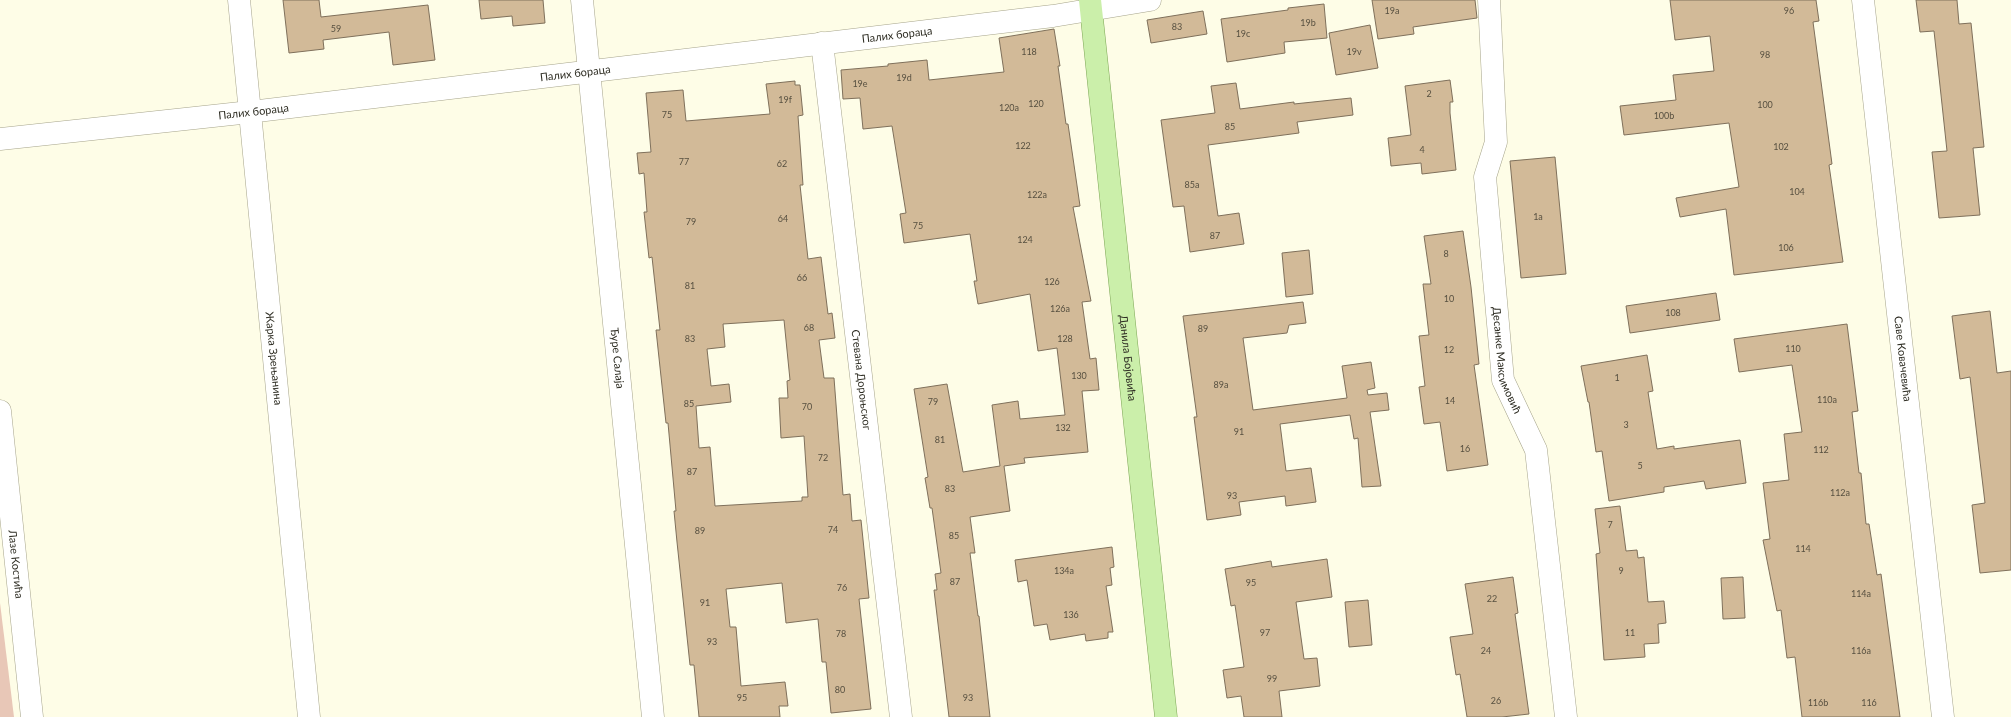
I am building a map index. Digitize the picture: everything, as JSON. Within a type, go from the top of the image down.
[{"type":"main road","name":"Данила Бојовића","points":[[1091,5],[1166,717]]},
{"type":"street","name":"Жарка Зрењанина","points":[[239,0],[309,717]]},
{"type":"street","name":"Ђуре Салаја","points":[[582,0],[653,717]]},
{"type":"street","name":"Палих бораца","points":[[0,139],[250,112],[822,43],[1091,5],[1150,0]]},
{"type":"street","name":"Десанке Максимовић","points":[[1489,0],[1496,142],[1485,177],[1503,380],[1536,450],[1566,717]]},
{"type":"street","name":"Саве Ковачевића","points":[[1863,0],[1943,717]]},
{"type":"street","name":"Стевана Дороњског","points":[[822,43],[901,717]]},
{"type":"street","name":"Лазе Костића","points":[[0,411],[32,717]]},
{"type":"shaded area","points":[[0,603],[14,717],[0,717]]},
{"type":"building","points":[[283,0],[319,0],[321,17],[428,5],[435,60],[393,65],[389,32],[323,40],[324,49],[289,53]]},
{"type":"building","points":[[479,0],[543,0],[545,23],[513,26],[512,16],[481,19]]},
{"type":"building","points":[[1372,0],[1475,0],[1477,18],[1413,27],[1414,34],[1378,39]]},
{"type":"building","points":[[1670,0],[1816,0],[1819,21],[1813,22],[1832,164],[1829,165],[1843,262],[1734,275],[1726,209],[1680,217],[1676,198],[1739,187],[1729,123],[1624,135],[1620,106],[1676,100],[1673,75],[1714,71],[1710,36],[1675,40]]},
{"type":"building","points":[[1916,0],[1957,0],[1959,24],[1971,23],[1984,147],[1973,148],[1980,215],[1939,218],[1932,152],[1947,151],[1934,31],[1920,32]]},
{"type":"building","points":[[1324,4],[1327,38],[1284,42],[1285,53],[1227,62],[1221,19],[1288,10],[1288,8]]},
{"type":"building","points":[[1203,11],[1207,34],[1151,43],[1147,20]]},
{"type":"building","points":[[1370,25],[1378,68],[1336,75],[1329,33]]},
{"type":"building","points":[[1054,29],[1060,66],[1058,66],[1066,124],[1068,124],[1080,206],[1073,207],[1091,301],[1082,302],[1090,359],[1096,358],[1099,390],[1082,391],[1088,452],[1024,458],[1025,463],[1004,466],[1010,511],[970,517],[975,553],[970,553],[979,616],[990,717],[949,717],[934,590],[937,590],[935,574],[941,573],[932,508],[930,508],[925,478],[928,477],[914,389],[947,384],[963,472],[1000,466],[992,405],[1018,401],[1020,419],[1065,415],[1057,348],[1038,351],[1030,294],[978,304],[974,281],[977,281],[970,234],[904,243],[900,214],[906,213],[892,126],[863,129],[860,98],[843,99],[841,70],[888,66],[888,64],[927,60],[929,80],[1004,72],[999,38]]},
{"type":"building","points":[[1450,80],[1453,102],[1450,102],[1450,113],[1456,170],[1422,174],[1421,163],[1391,166],[1388,138],[1411,135],[1405,86]]},
{"type":"building","points":[[795,81],[795,85],[800,85],[803,115],[798,116],[803,185],[800,185],[808,259],[821,257],[828,314],[832,313],[835,338],[819,340],[824,378],[834,378],[843,495],[850,494],[852,521],[861,520],[869,598],[859,599],[871,709],[831,713],[826,662],[822,662],[818,619],[786,623],[782,583],[726,589],[730,627],[736,627],[741,686],[785,682],[788,706],[779,706],[780,717],[699,717],[694,665],[690,665],[677,542],[674,511],[676,511],[668,423],[666,423],[656,330],[660,330],[652,257],[649,258],[644,212],[647,212],[644,173],[639,174],[637,153],[651,152],[646,93],[683,90],[686,121],[770,114],[766,84]],"holes":[[[784,320],[790,380],[787,381],[788,398],[779,398],[781,438],[804,436],[808,497],[802,497],[802,501],[715,506],[710,447],[699,448],[696,406],[731,402],[729,384],[711,386],[707,349],[725,347],[723,324]]]},
{"type":"building","points":[[1236,83],[1240,109],[1294,102],[1294,104],[1351,98],[1353,115],[1297,122],[1299,133],[1208,145],[1218,216],[1239,213],[1244,244],[1190,252],[1184,206],[1173,207],[1161,120],[1215,113],[1211,86]]},
{"type":"building","points":[[1555,157],[1566,274],[1521,278],[1510,161]]},
{"type":"building","points":[[1463,231],[1471,287],[1479,364],[1474,365],[1488,465],[1447,471],[1440,422],[1424,424],[1419,387],[1425,386],[1419,336],[1429,335],[1423,284],[1431,284],[1424,236]]},
{"type":"building","points":[[1309,250],[1313,294],[1286,297],[1282,253]]},
{"type":"building","points":[[1716,293],[1720,320],[1630,333],[1626,306]]},
{"type":"building","points":[[1303,302],[1306,323],[1289,325],[1287,333],[1243,338],[1253,410],[1347,398],[1342,366],[1371,362],[1375,388],[1367,390],[1368,395],[1387,393],[1389,410],[1370,412],[1381,486],[1362,487],[1358,438],[1354,439],[1350,415],[1280,424],[1286,471],[1311,468],[1316,502],[1286,506],[1285,496],[1239,502],[1241,515],[1207,520],[1194,417],[1197,417],[1183,316]]},
{"type":"building","points":[[1990,311],[1997,373],[2011,371],[2011,570],[1980,573],[1972,505],[1985,503],[1970,377],[1960,379],[1952,316]]},
{"type":"building","points":[[1847,324],[1858,411],[1852,412],[1859,473],[1861,473],[1866,524],[1869,524],[1877,575],[1881,574],[1900,717],[1802,717],[1795,657],[1787,658],[1781,610],[1777,611],[1763,540],[1770,539],[1763,483],[1789,480],[1784,434],[1802,432],[1792,365],[1739,372],[1734,339]]},
{"type":"building","points":[[1647,355],[1653,391],[1648,392],[1657,449],[1674,446],[1674,449],[1740,440],[1746,483],[1706,489],[1704,481],[1664,487],[1664,492],[1609,501],[1602,451],[1596,452],[1589,402],[1581,366]]},
{"type":"building","points":[[1620,506],[1626,551],[1637,550],[1638,558],[1644,557],[1648,602],[1664,601],[1666,623],[1658,624],[1659,643],[1644,644],[1645,657],[1604,660],[1596,554],[1600,553],[1595,509]]},
{"type":"building","points":[[1112,547],[1114,567],[1110,568],[1112,585],[1106,586],[1113,632],[1108,632],[1108,638],[1086,641],[1085,634],[1050,640],[1047,624],[1034,626],[1027,580],[1018,582],[1015,560]]},
{"type":"building","points":[[1327,559],[1332,597],[1296,602],[1304,659],[1317,658],[1320,686],[1279,691],[1282,717],[1244,717],[1241,696],[1227,698],[1223,670],[1244,667],[1235,605],[1231,606],[1225,569],[1271,561],[1272,567]]},
{"type":"building","points":[[1513,577],[1518,613],[1515,614],[1529,714],[1502,717],[1467,717],[1460,674],[1456,675],[1450,637],[1473,634],[1465,584]]},
{"type":"building","points":[[1743,577],[1745,618],[1723,619],[1721,578]]},
{"type":"building","points":[[1368,600],[1372,645],[1349,647],[1345,602]]}]
